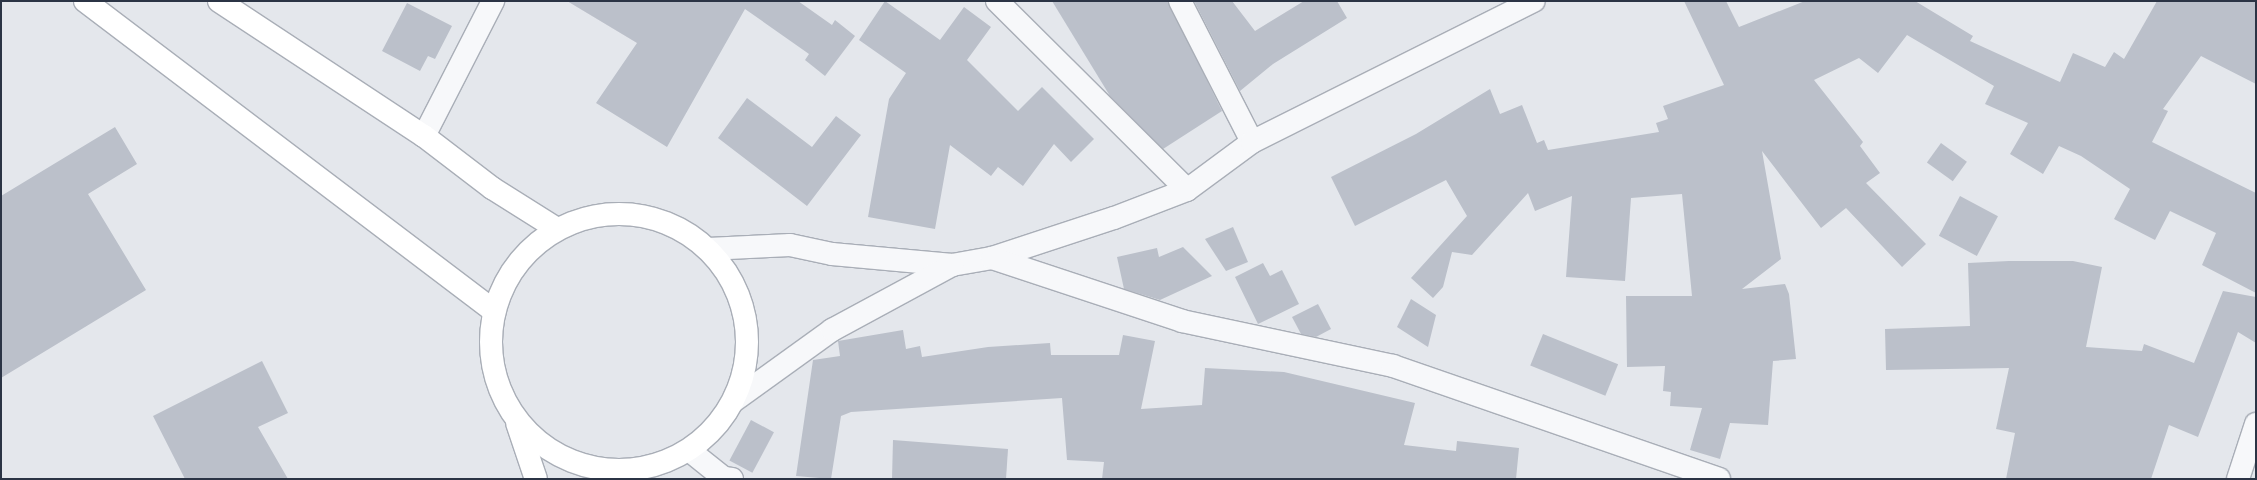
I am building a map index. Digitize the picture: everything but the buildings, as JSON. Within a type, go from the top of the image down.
[{"type":"main road","points":[[85,1],[494,311]]},
{"type":"main road","points":[[220,1],[424,136],[492,188],[557,229]]},
{"type":"main road","points":[[517,422],[557,456],[607,472],[652,472],[690,451],[716,428],[735,400],[746,360],[746,320],[733,281],[708,249],[675,226],[636,214],[596,216],[557,229],[525,256],[508,278],[494,311],[490,350],[498,388],[517,422],[536,479]]},
{"type":"street","points":[[424,136],[493,1]]},
{"type":"street","points":[[997,1],[1187,190]]},
{"type":"street","points":[[1180,1],[1252,142]]},
{"type":"street","points":[[708,249],[790,245],[832,254],[952,265],[992,258],[1114,218],[1187,190],[1252,142],[1534,1]]},
{"type":"street","points":[[992,258],[1182,321],[1393,366],[1719,479]]},
{"type":"street","points":[[735,400],[832,330],[952,265]]},
{"type":"street","points":[[2238,479],[2256,424]]},
{"type":"street","points":[[690,451],[724,478],[732,479]]},
{"type":"street","points":[[2248,479],[2256,473]]}]
